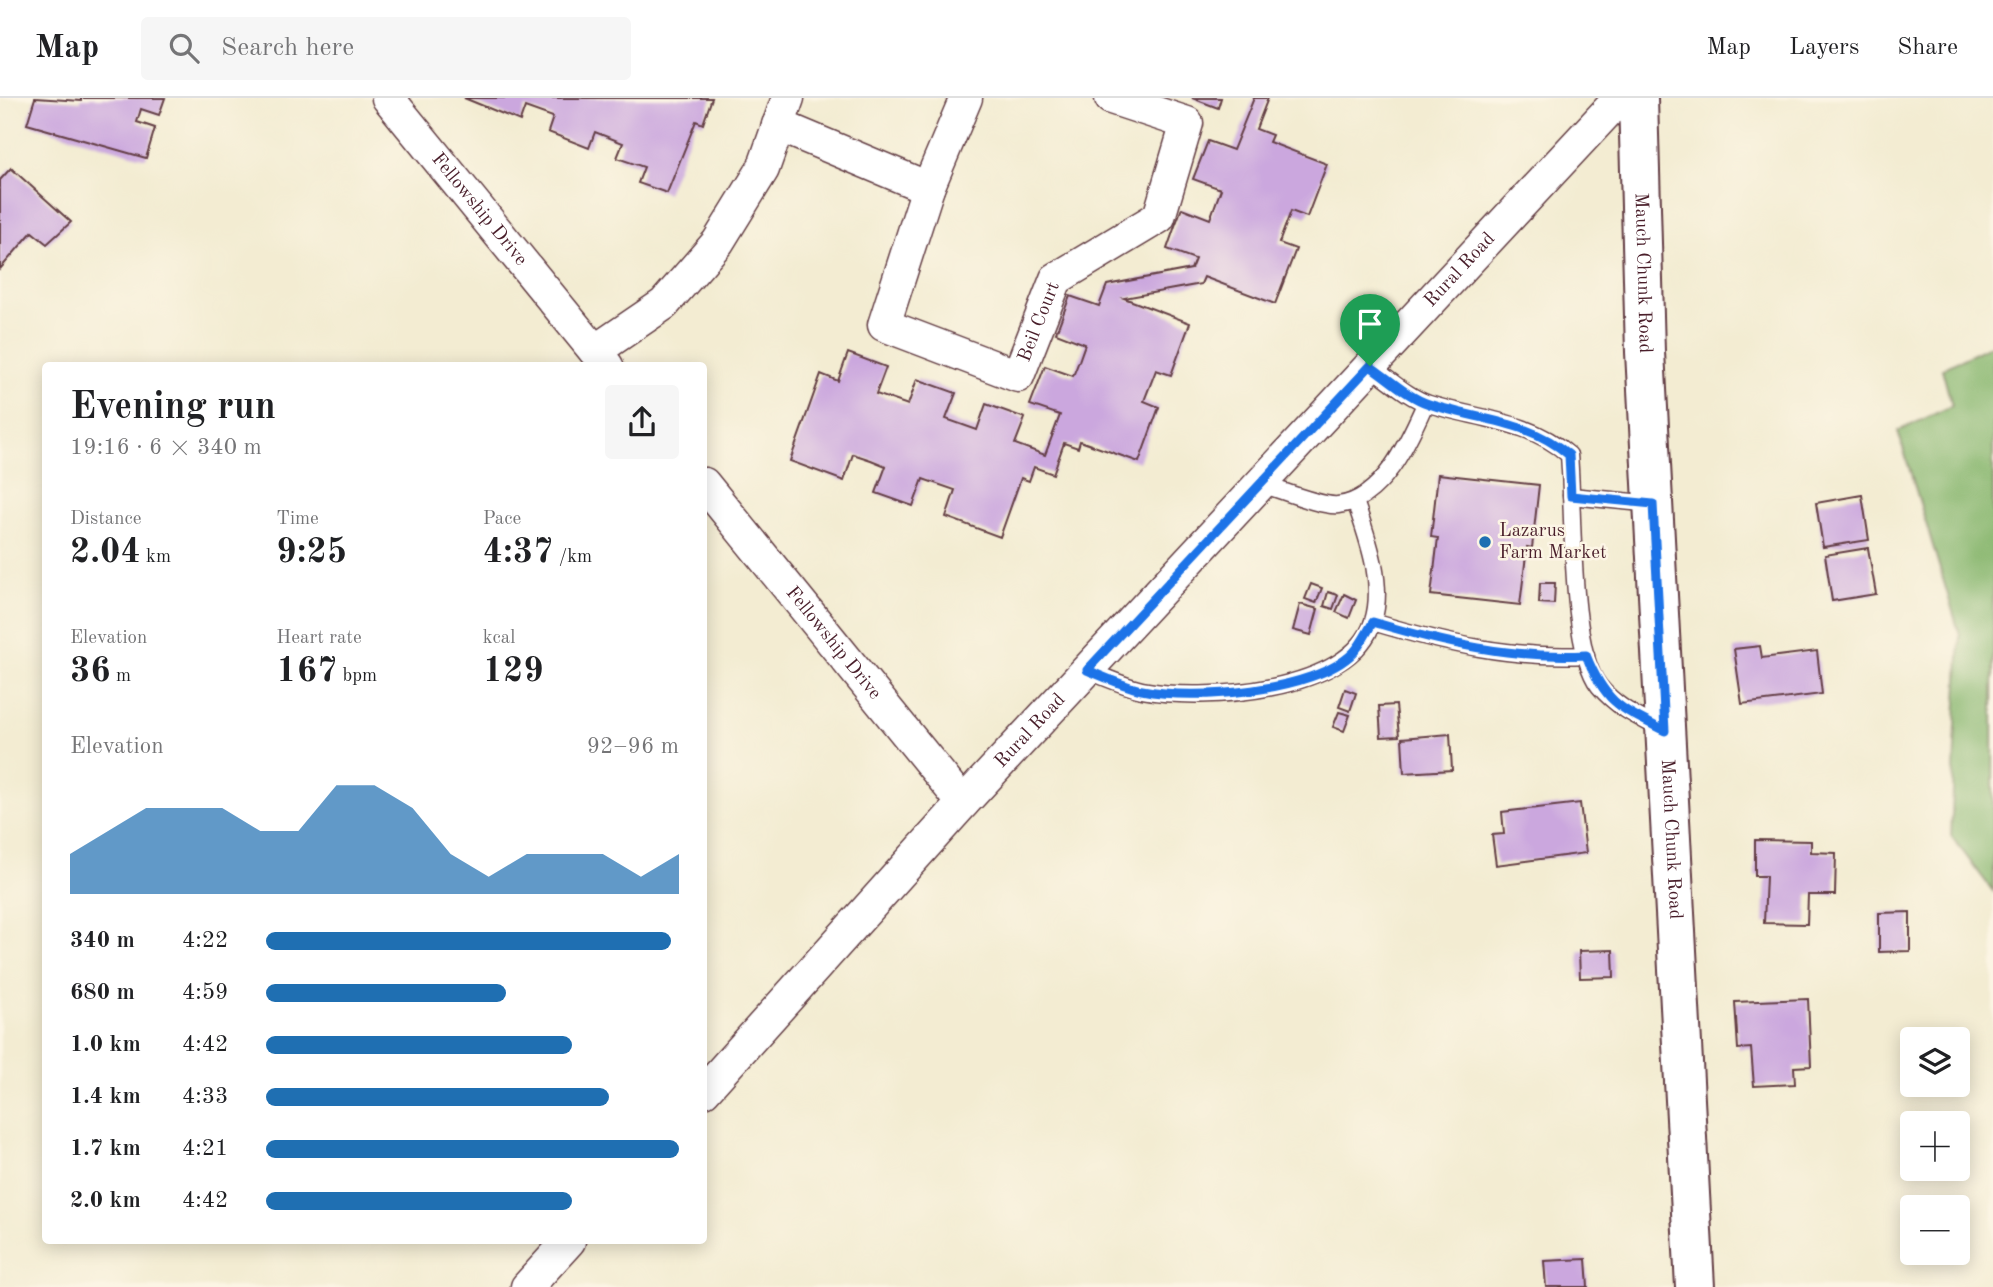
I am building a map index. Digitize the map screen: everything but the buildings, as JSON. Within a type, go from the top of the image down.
[{"type":"main road","name":"Mauch Chunk Road","points":[[1638,98],[1644,324],[1695,1287]]},
{"type":"street","name":"Fellowship Drive","points":[[388,98],[601,359],[664,304],[718,242],[763,169],[783,111]]},
{"type":"street","name":"Beil Court","points":[[966,98],[929,188],[884,325],[1018,376],[1056,279],[1159,217],[1187,123],[1111,98]]},
{"type":"street","name":"Rural Road","points":[[707,1088],[964,803],[1620,98]]},
{"type":"street","points":[[783,111],[929,188]]},
{"type":"street","name":"Fellowship Drive","points":[[707,488],[964,803]]},
{"type":"street","points":[[527,1287],[566,1244]]},
{"type":"lane","points":[[1370,366],[1426,404],[1516,425],[1556,444],[1569,455],[1575,583],[1586,655],[1597,684],[1619,708],[1665,731]]},
{"type":"lane","points":[[1261,484],[1336,506],[1355,501],[1376,486],[1409,439],[1426,404]]},
{"type":"lane","points":[[1571,496],[1653,504]]},
{"type":"lane","points":[[1087,670],[1141,690],[1194,695],[1247,691],[1318,676],[1353,653],[1373,622],[1376,582],[1368,539],[1355,501]]},
{"type":"lane","points":[[1373,622],[1431,639],[1480,648],[1542,657],[1586,655]]},
{"type":"green space","points":[[1993,344],[1993,891],[1951,836],[1960,635],[1898,431],[1952,406],[1942,369]]},
{"type":"place","name":"Lazarus Farm Market","points":[[1485,542]]},
{"type":"route","points":[[1370,366],[1426,404],[1516,425],[1556,444],[1569,455],[1571,496],[1653,504],[1665,731],[1619,708],[1597,684],[1586,655],[1542,657],[1480,648],[1431,639],[1373,622],[1353,653],[1318,676],[1247,691],[1194,695],[1141,690],[1087,670],[1370,366]]}]
